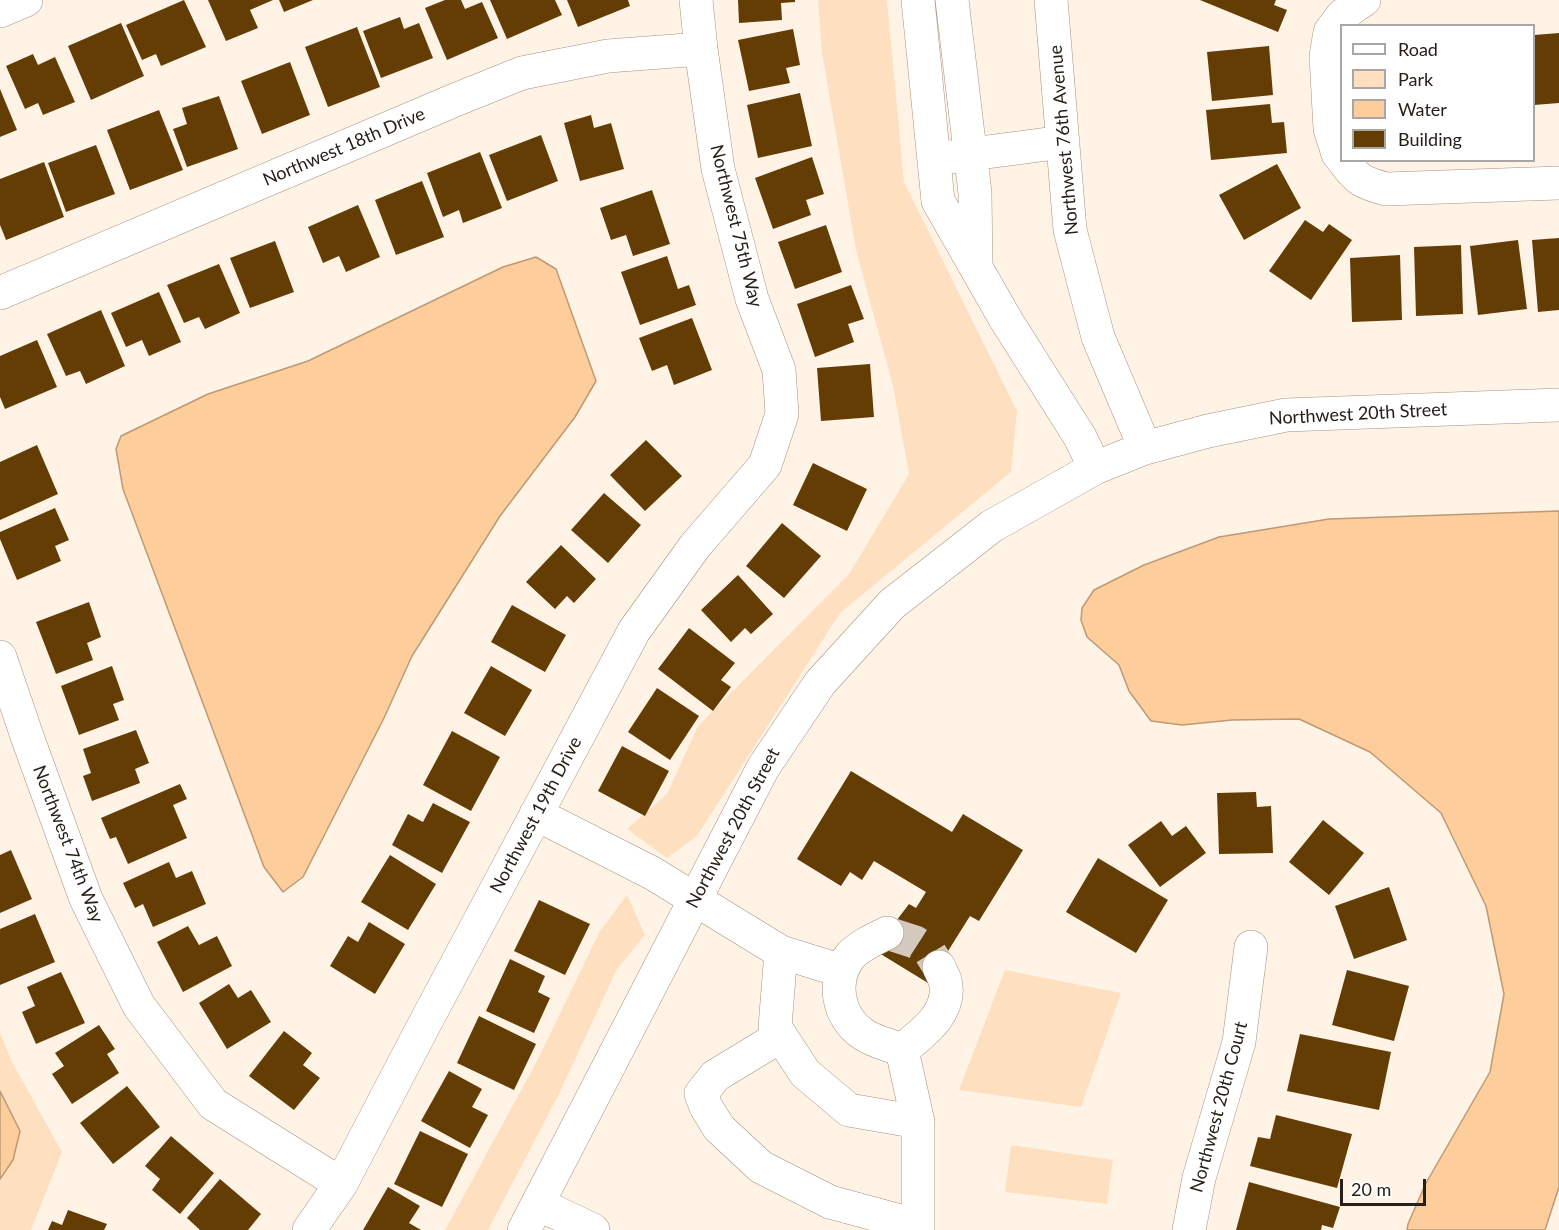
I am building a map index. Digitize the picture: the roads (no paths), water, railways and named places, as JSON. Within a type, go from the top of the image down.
[{"type":"street","points":[[0,11],[26,0]]},
{"type":"street","name":"Northwest 75th Way","points":[[696,0],[718,169],[752,299],[779,370],[782,414]]},
{"type":"street","points":[[918,0],[938,201],[1006,320],[1080,437],[1095,468]]},
{"type":"street","points":[[952,0],[975,193],[976,268]]},
{"type":"street","name":"Northwest 76th Avenue","points":[[1051,0],[1070,230],[1098,337],[1145,448]]},
{"type":"street","points":[[1340,157],[1330,129],[1326,56],[1330,32],[1342,16],[1364,0]]},
{"type":"street","name":"Northwest 18th Drive","points":[[0,293],[522,73],[608,56],[701,48]]},
{"type":"street","points":[[933,159],[1063,142]]},
{"type":"street","points":[[1343,162],[1352,174],[1365,183],[1386,189],[1559,183]]},
{"type":"street","name":"Northwest 20th Street","points":[[531,1217],[763,768],[820,683],[892,604],[992,526],[1095,468],[1145,448],[1208,431],[1286,415],[1559,405]]},
{"type":"street","name":"Northwest 19th Drive","points":[[309,1230],[341,1184],[634,631],[695,546],[765,465],[782,414]]},
{"type":"street","name":"Northwest 74th Way","points":[[0,657],[86,899],[139,1006],[213,1104],[341,1184]]},
{"type":"street","points":[[536,814],[652,873],[781,952],[842,971]]},
{"type":"street","points":[[887,933],[865,944],[851,956],[842,971],[838,989],[841,1007],[850,1023],[863,1035],[902,1050]]},
{"type":"street","name":"Northwest 20th Court","points":[[1189,1230],[1198,1178],[1239,1042],[1251,947]]},
{"type":"street","points":[[781,952],[775,1027],[805,1073],[849,1110],[918,1122]]},
{"type":"street","points":[[902,1050],[929,1028],[939,1015],[945,998],[945,981],[939,967]]},
{"type":"street","points":[[781,1036],[715,1076],[701,1094],[719,1128],[760,1167],[830,1202],[918,1228],[918,1122],[902,1050]]},
{"type":"street","points":[[531,1217],[593,1230]]},
{"type":"water","points":[[536,257],[556,269],[596,381],[575,417],[500,516],[412,656],[384,718],[303,877],[283,892],[264,867],[123,489],[116,449],[121,436],[208,394],[308,361],[503,267]]},
{"type":"water","points":[[1559,511],[1559,1187],[1545,1230],[1407,1230],[1426,1183],[1490,1072],[1504,994],[1486,906],[1441,813],[1370,752],[1299,719],[1232,720],[1182,725],[1151,721],[1129,691],[1119,665],[1087,637],[1081,620],[1082,608],[1094,590],[1144,565],[1219,537],[1329,519]]},
{"type":"water","points":[[0,1091],[20,1131],[13,1160],[0,1179]]},
{"type":"tunnel","points":[[887,933],[915,942],[929,951],[939,967]]}]
